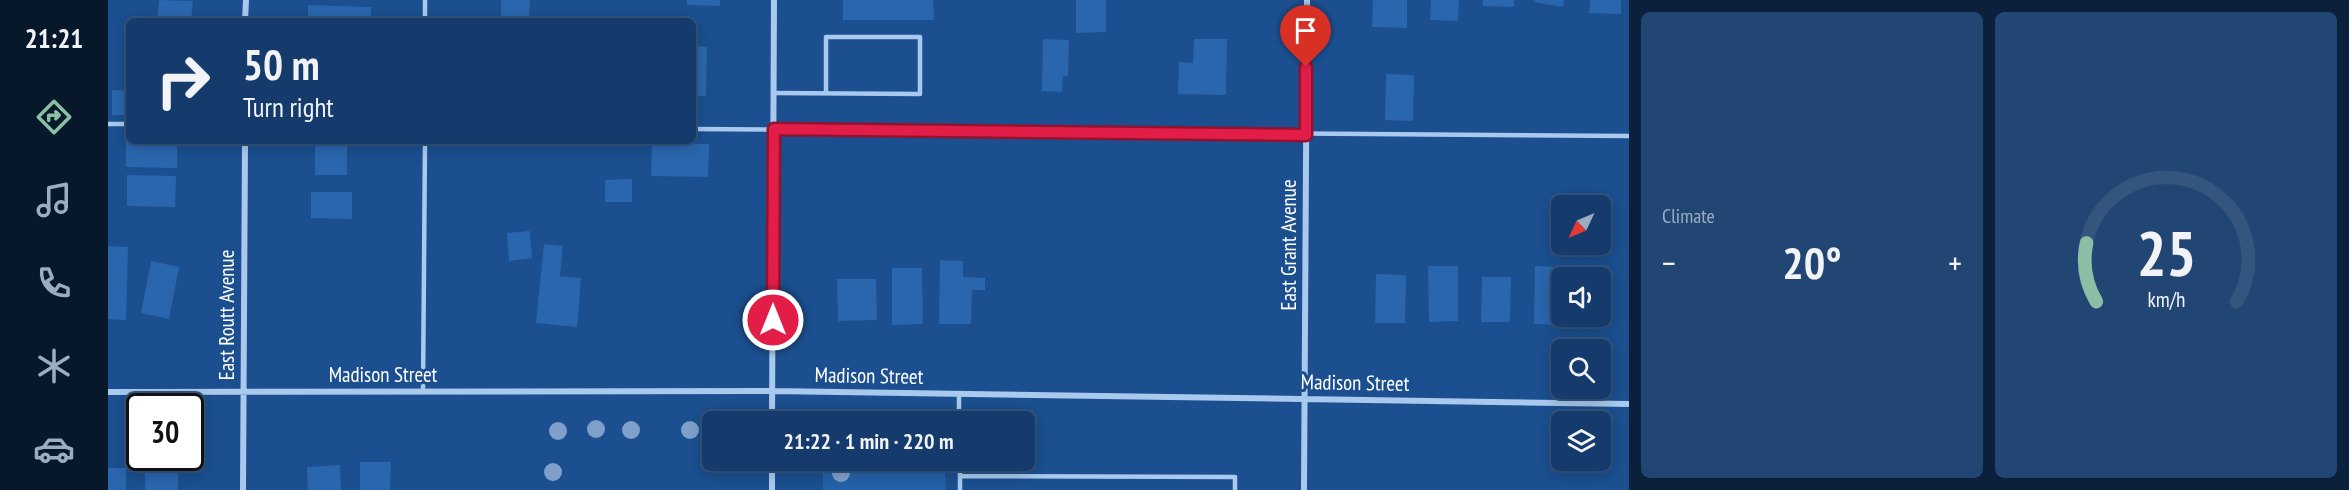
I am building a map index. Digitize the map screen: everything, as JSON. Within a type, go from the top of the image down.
[{"type":"street","points":[[245,18],[246,0]]},
{"type":"street","points":[[772,411],[774,0]]},
{"type":"street","name":"East Grant Avenue","points":[[1304,490],[1307,0]]},
{"type":"street","name":"East Routt Avenue","points":[[243,490],[245,144]]},
{"type":"street","name":"Madison Street","points":[[108,392],[773,391],[1629,404]]},
{"type":"street","points":[[772,471],[772,490]]},
{"type":"lane","points":[[425,18],[426,0]]},
{"type":"lane","points":[[774,93],[920,94],[920,38],[826,37],[826,93]]},
{"type":"lane","points":[[108,124],[126,124]]},
{"type":"lane","points":[[696,129],[1629,136]]},
{"type":"lane","points":[[423,392],[425,144]]},
{"type":"lane","points":[[959,394],[959,411]]},
{"type":"lane","points":[[960,471],[960,490]]},
{"type":"lane","points":[[960,476],[1235,477],[1235,490]]},
{"type":"shaded area","points":[[823,471],[945,473],[946,490],[823,490]]},
{"type":"building","points":[[159,0],[193,1],[191,18],[157,18]]},
{"type":"building","points":[[501,0],[530,0],[529,16],[501,16]]},
{"type":"building","points":[[687,0],[720,0],[720,6],[687,5]]},
{"type":"building","points":[[843,0],[933,0],[934,20],[843,20]]},
{"type":"building","points":[[1076,0],[1106,0],[1106,32],[1076,33]]},
{"type":"building","points":[[1373,0],[1407,0],[1407,28],[1372,27]]},
{"type":"building","points":[[1431,0],[1459,0],[1458,21],[1430,20]]},
{"type":"building","points":[[1483,0],[1514,0],[1514,7],[1483,6]]},
{"type":"building","points":[[1534,0],[1564,0],[1563,7],[1534,2]]},
{"type":"building","points":[[1590,0],[1621,0],[1621,14],[1589,13]]},
{"type":"building","points":[[308,5],[371,7],[371,18],[308,18]]},
{"type":"building","points":[[1043,39],[1069,40],[1068,76],[1063,76],[1062,92],[1042,91]]},
{"type":"building","points":[[1194,39],[1227,39],[1226,95],[1178,94],[1179,62],[1193,63]]},
{"type":"building","points":[[696,46],[707,47],[706,96],[696,96]]},
{"type":"building","points":[[1386,74],[1414,75],[1413,121],[1385,120]]},
{"type":"building","points":[[112,90],[126,91],[126,115],[112,115]]},
{"type":"building","points":[[126,144],[177,144],[177,168],[126,167]]},
{"type":"building","points":[[652,144],[709,144],[708,177],[651,176]]},
{"type":"building","points":[[315,145],[347,145],[347,175],[315,175]]},
{"type":"building","points":[[127,175],[176,176],[175,207],[127,206]]},
{"type":"building","points":[[632,179],[632,202],[605,202],[605,180]]},
{"type":"building","points":[[311,192],[352,192],[352,219],[311,218]]},
{"type":"building","points":[[530,231],[532,258],[509,261],[507,233]]},
{"type":"building","points":[[544,244],[563,246],[560,276],[581,278],[577,327],[536,323]]},
{"type":"building","points":[[108,246],[128,247],[126,320],[108,319]]},
{"type":"building","points":[[940,260],[963,261],[963,277],[985,278],[985,290],[972,290],[971,324],[939,324]]},
{"type":"building","points":[[151,261],[179,267],[169,319],[141,313]]},
{"type":"building","points":[[1428,266],[1458,266],[1458,321],[1429,322]]},
{"type":"building","points":[[1535,266],[1563,267],[1551,267],[1551,325],[1534,324]]},
{"type":"building","points":[[892,268],[922,268],[923,324],[892,325]]},
{"type":"building","points":[[1376,274],[1406,275],[1405,323],[1375,323]]},
{"type":"building","points":[[1482,277],[1511,277],[1510,322],[1481,322]]},
{"type":"building","points":[[837,279],[876,279],[877,320],[838,321]]},
{"type":"building","points":[[360,462],[391,462],[390,490],[360,490]]},
{"type":"building","points":[[340,465],[341,490],[308,490],[307,467]]},
{"type":"building","points":[[108,468],[126,468],[126,490],[108,490]]},
{"type":"building","points":[[145,471],[178,471],[178,490],[145,490]]},
{"type":"route","points":[[773,320],[774,129],[1306,135],[1306,67]]}]
